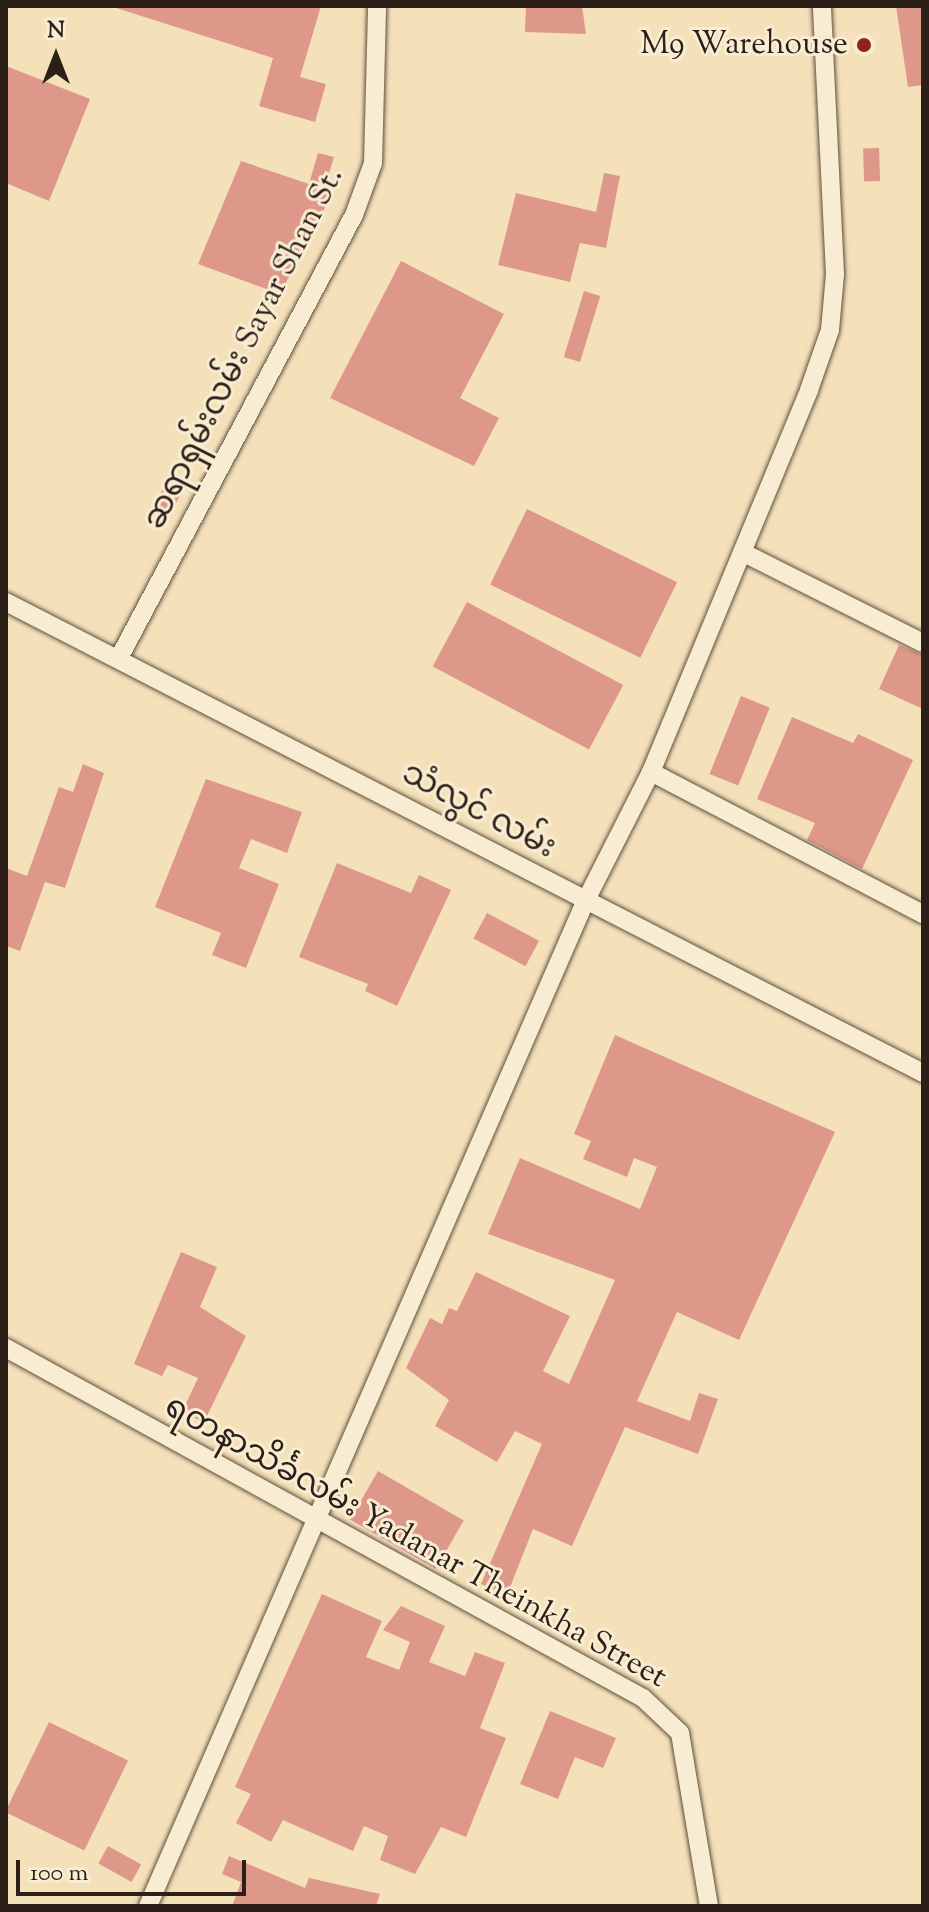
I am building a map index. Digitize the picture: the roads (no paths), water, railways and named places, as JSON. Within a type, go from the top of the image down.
[{"type":"street","name":"ဆရာရှမ်းလမ်း Sayar Shan St.","points":[[119,658],[354,215],[373,163],[377,6]]},
{"type":"street","points":[[148,1906],[585,902],[651,772],[744,553],[830,330],[835,274],[822,6]]},
{"type":"street","points":[[744,553],[923,643]]},
{"type":"street","name":"သံလွင် လမ်း","points":[[6,602],[923,1073]]},
{"type":"street","points":[[651,772],[923,914]]},
{"type":"street","name":"ရတနာသိင်္ခလမ်း Yadanar Theinkha Street","points":[[6,1348],[643,1698],[680,1733],[709,1906]]},
{"type":"place","name":"M9 Warehouse","points":[[864,45]]}]
